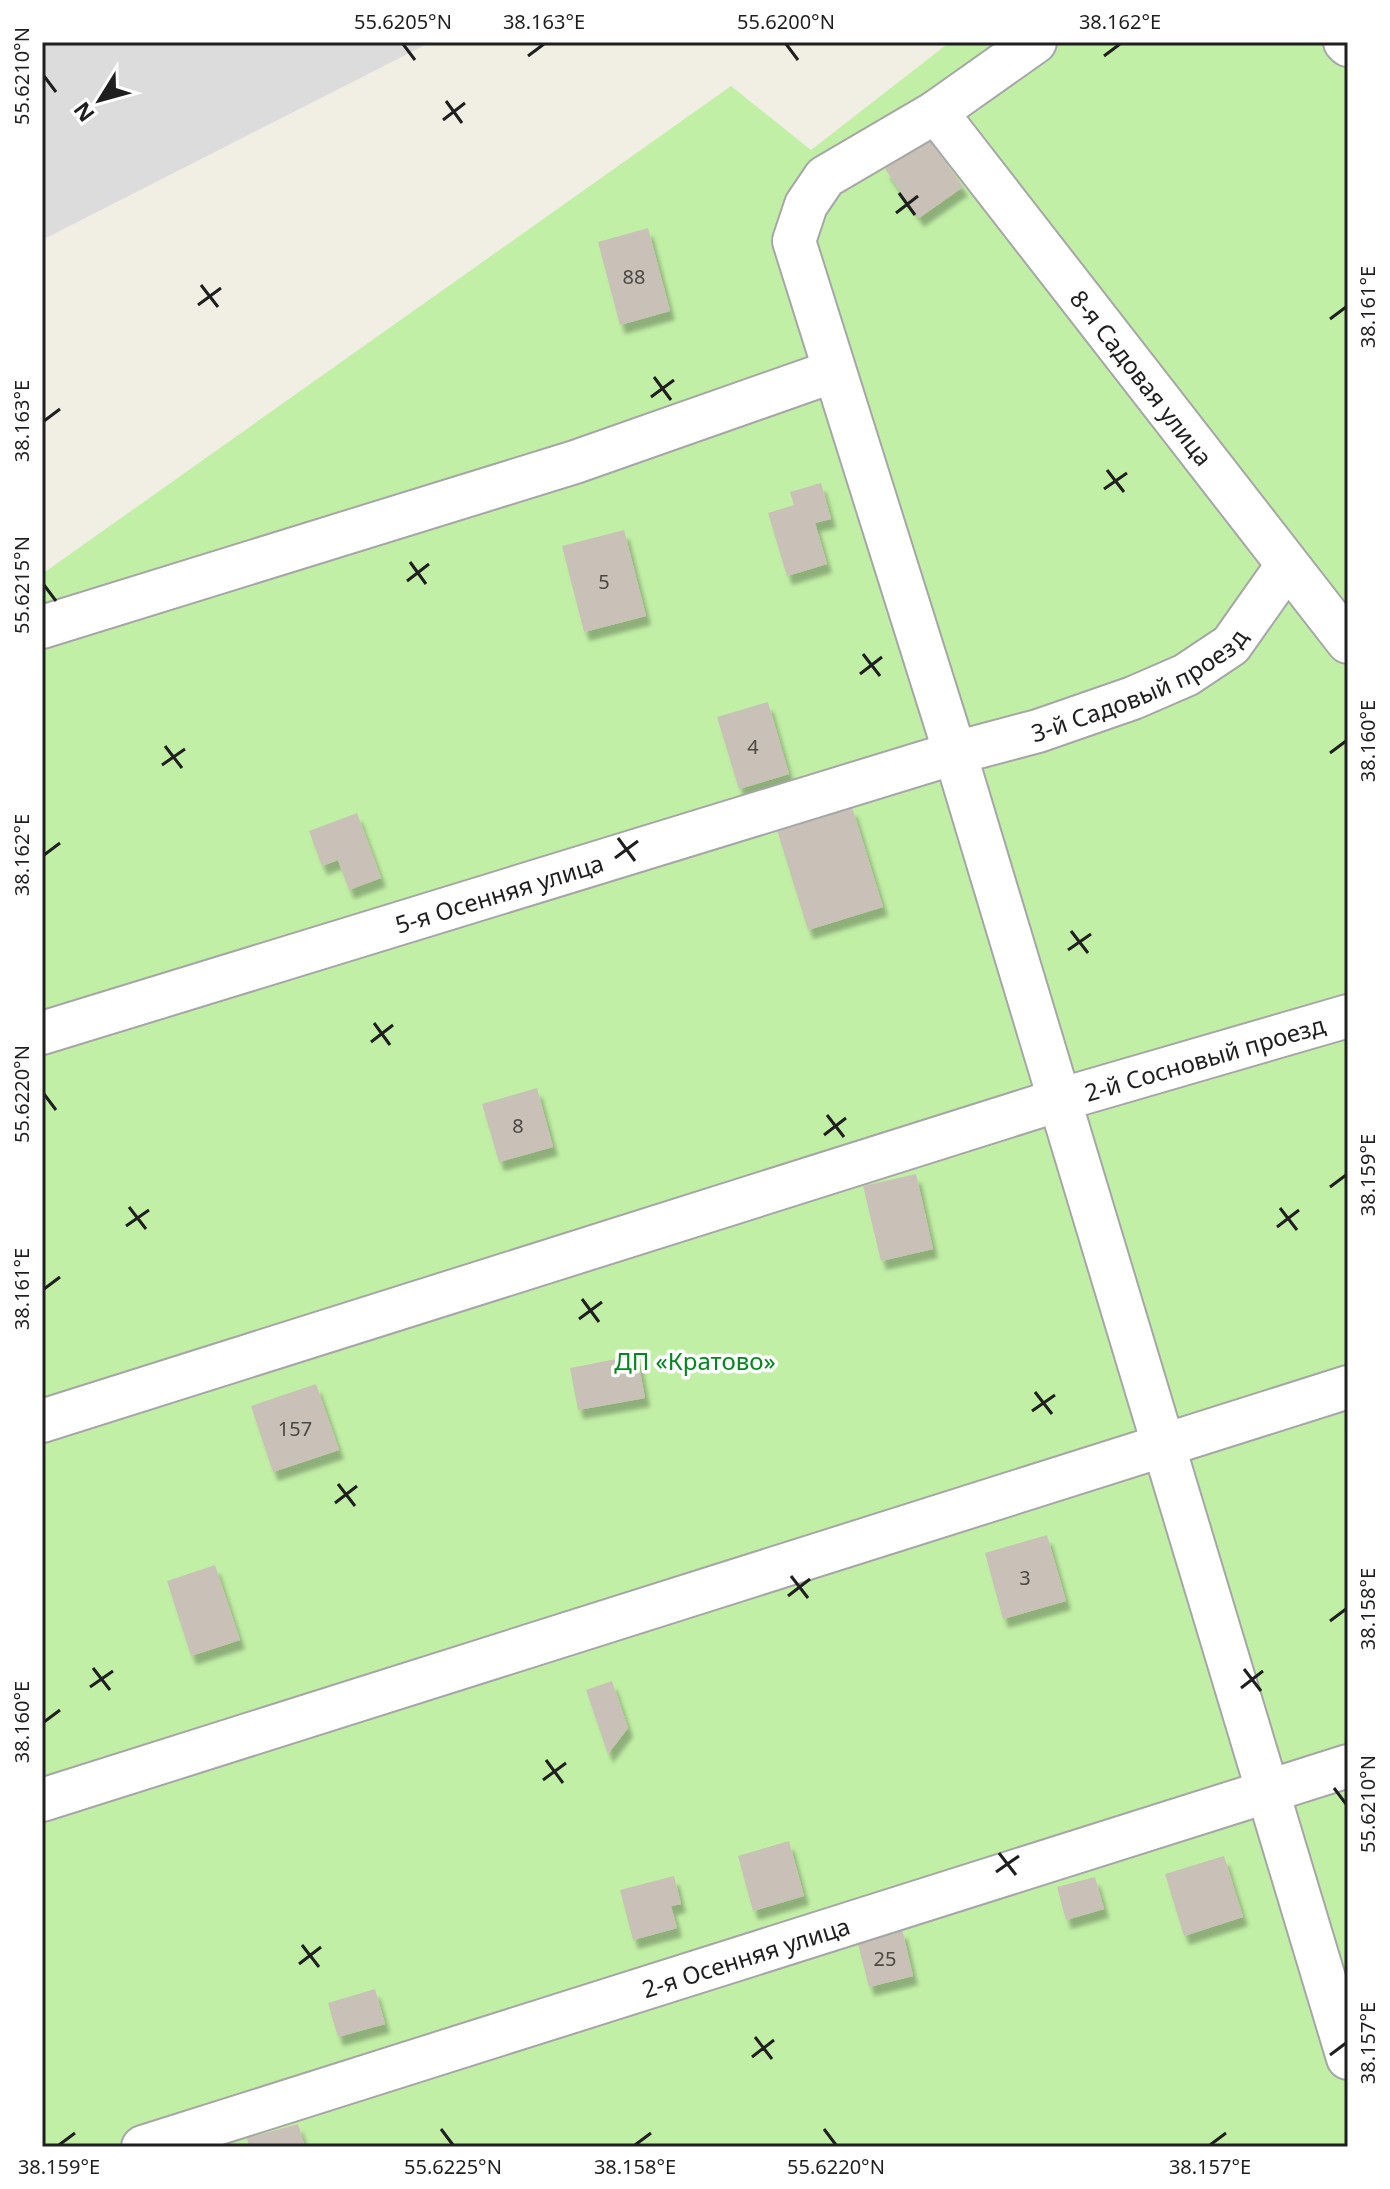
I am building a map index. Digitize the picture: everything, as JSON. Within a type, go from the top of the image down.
[{"type":"street","points":[[1035,42],[936,112],[825,177],[806,205],[794,241],[955,753],[1160,1444],[1348,2058]]},
{"type":"street","name":"8-я Садовая улица","points":[[936,112],[1222,476],[1286,567],[1348,642]]},
{"type":"street","points":[[42,627],[575,462],[834,371]]},
{"type":"street","name":"3-й Садовый проезд","points":[[955,753],[1038,731],[1133,698],[1186,675],[1231,645],[1286,567]]},
{"type":"street","name":"5-я Осенняя улица","points":[[42,1033],[955,753]]},
{"type":"street","name":"2-й Сосновый проезд","points":[[42,1421],[1059,1100],[1348,1016]]},
{"type":"street","points":[[42,1800],[1348,1387]]},
{"type":"street","name":"2-я Осенняя улица","points":[[143,2147],[1348,1766]]},
{"type":"shaded area","points":[[42,42],[431,42],[42,240]]},
{"type":"green space","name":"ДП «Кратово»","points":[[950,42],[1348,42],[1348,2147],[42,2147],[42,574],[731,86],[811,150]]},
{"type":"building","points":[[929,138],[963,187],[919,218],[885,169]]},
{"type":"building","points":[[648,228],[670,311],[620,325],[598,242]]},
{"type":"building","points":[[821,483],[831,519],[815,523],[827,564],[787,576],[768,513],[794,505],[790,492]]},
{"type":"building","points":[[624,530],[646,616],[584,632],[562,546]]},
{"type":"building","points":[[768,702],[789,774],[739,789],[717,717]]},
{"type":"building","points":[[852,807],[883,907],[808,930],[777,830]]},
{"type":"building","points":[[357,813],[381,878],[349,890],[338,860],[322,866],[309,831]]},
{"type":"building","points":[[537,1088],[553,1147],[499,1162],[482,1104]]},
{"type":"building","points":[[916,1174],[933,1249],[881,1261],[863,1186]]},
{"type":"building","points":[[637,1355],[645,1398],[578,1410],[570,1368]]},
{"type":"building","points":[[316,1384],[339,1450],[273,1472],[251,1406]]},
{"type":"building","points":[[1047,1535],[1066,1601],[1003,1619],[985,1553]]},
{"type":"building","points":[[215,1565],[240,1640],[191,1656],[167,1581]]},
{"type":"building","points":[[612,1681],[628,1728],[608,1754],[586,1690]]},
{"type":"building","points":[[789,1841],[804,1896],[753,1911],[738,1856]]},
{"type":"building","points":[[1224,1856],[1243,1917],[1184,1936],[1165,1874]]},
{"type":"building","points":[[674,1876],[681,1904],[671,1906],[677,1928],[633,1940],[620,1890]]},
{"type":"building","points":[[1095,1877],[1104,1909],[1066,1920],[1057,1887]]},
{"type":"building","points":[[902,1929],[913,1976],[869,1987],[857,1940]]},
{"type":"building","points":[[375,1989],[385,2024],[338,2037],[328,2003]]},
{"type":"building","points":[[298,2124],[305,2147],[249,2147],[247,2138]]}]
